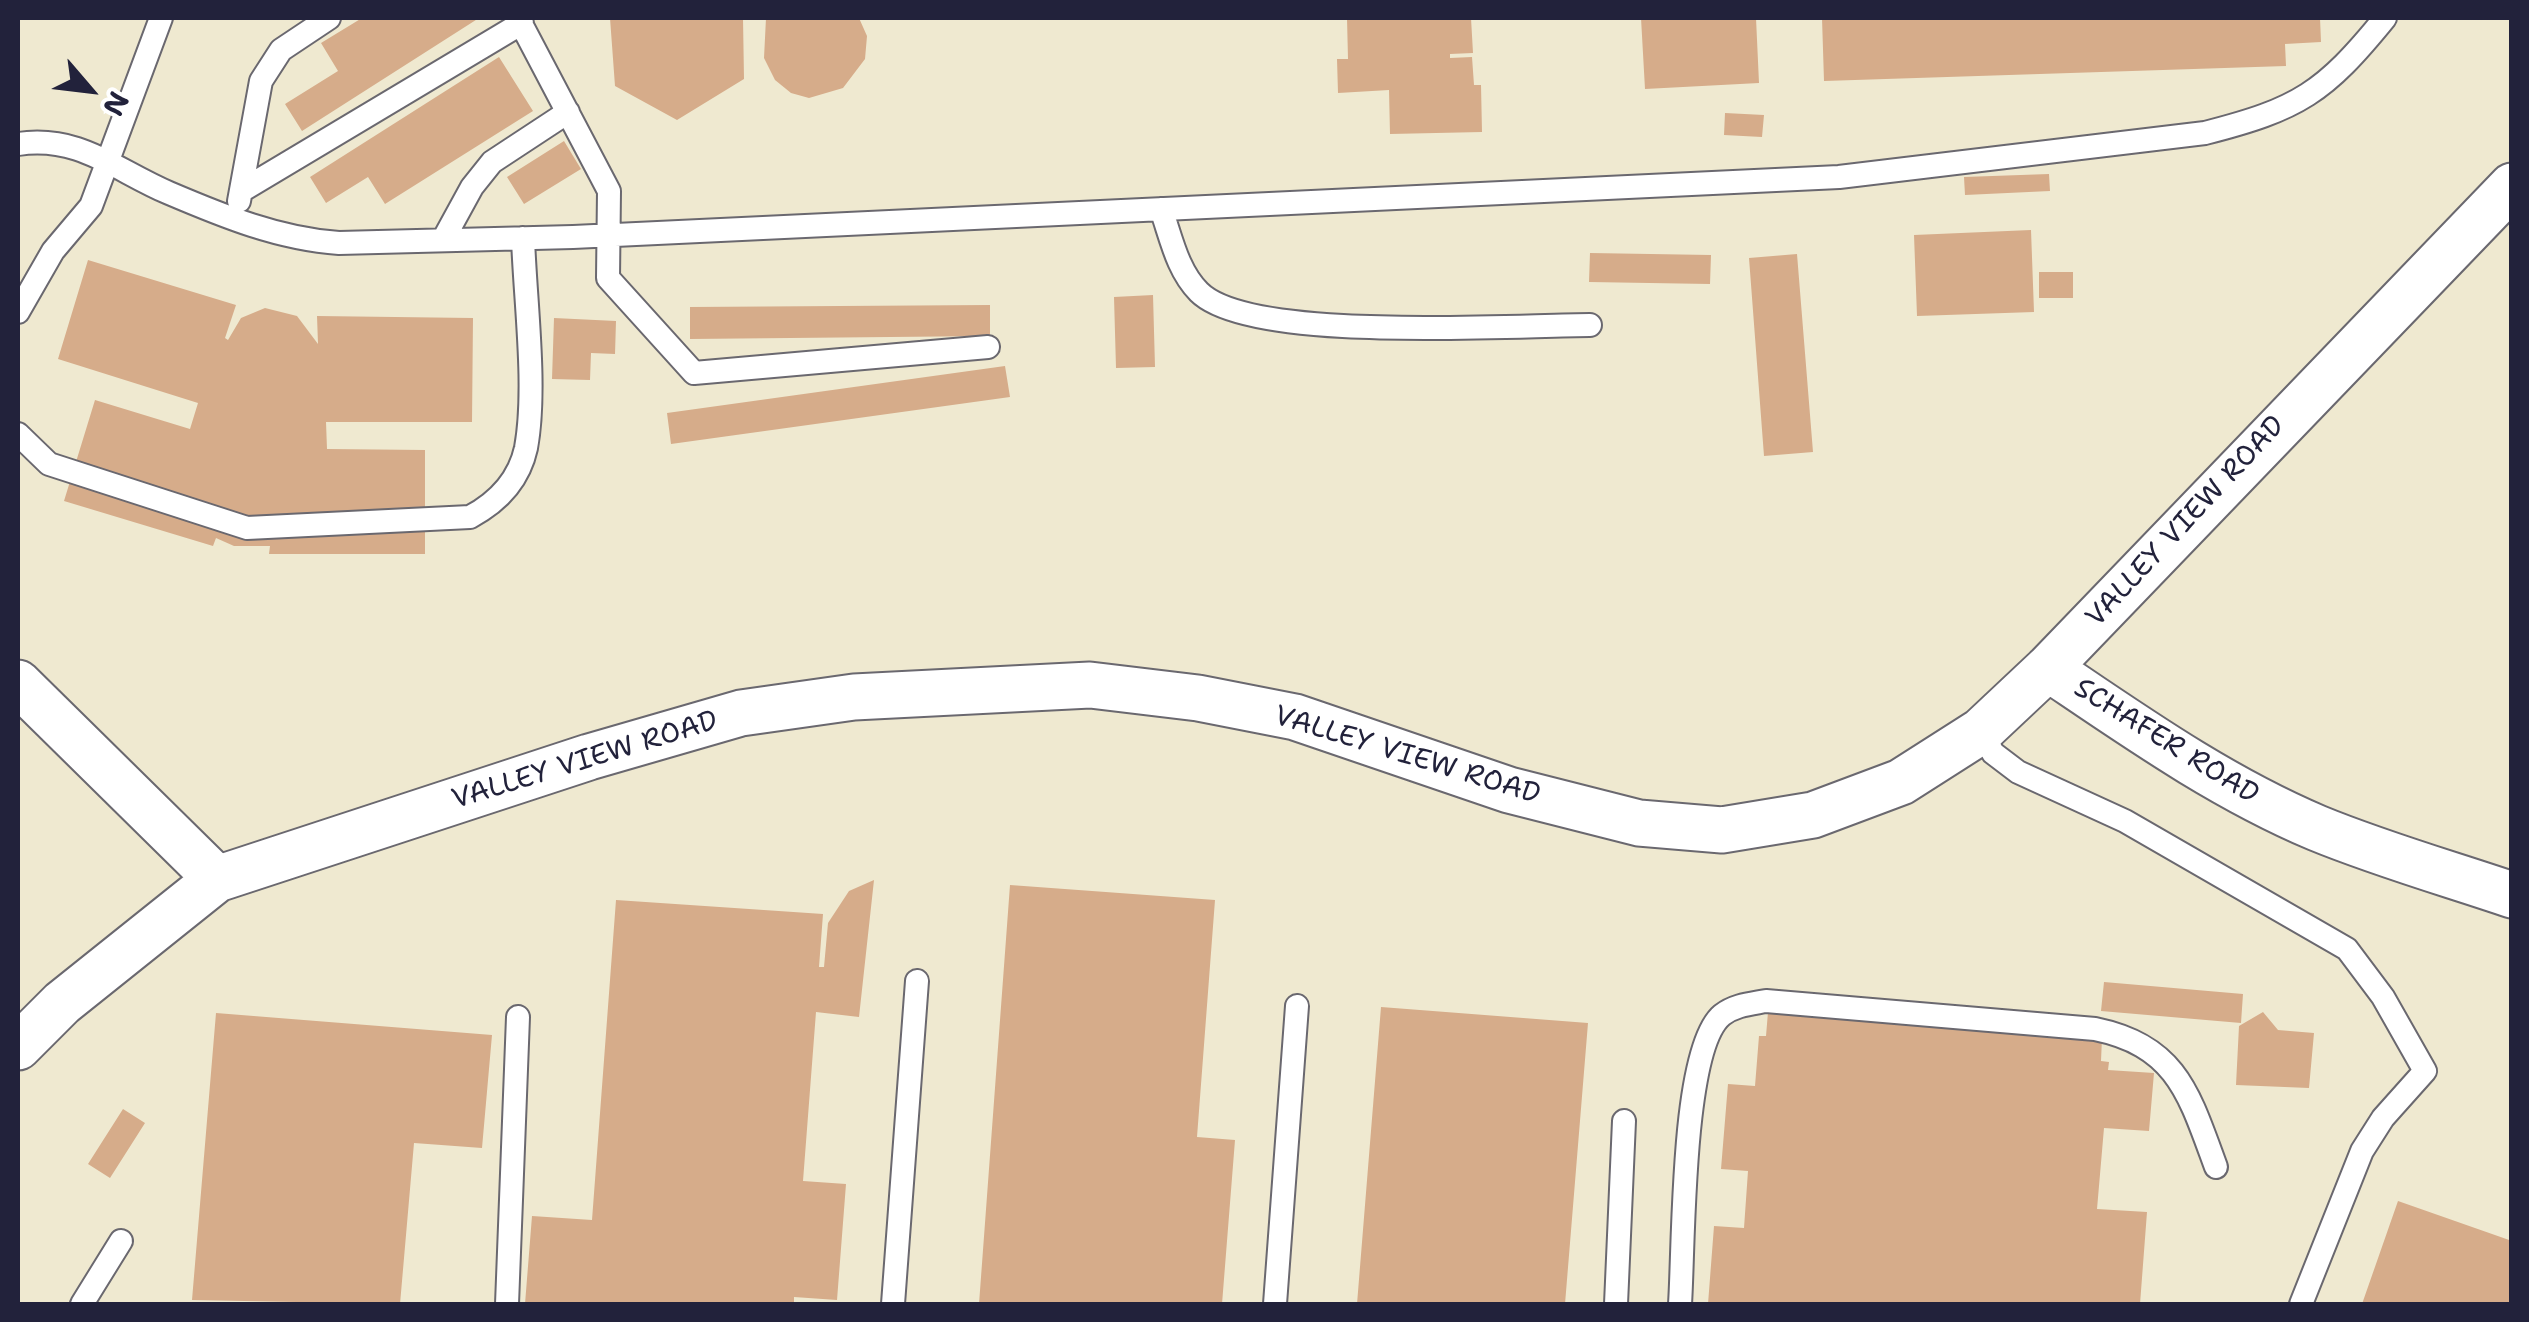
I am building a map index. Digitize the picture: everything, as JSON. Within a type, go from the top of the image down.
[{"type":"street","name":"VALLEY VIEW ROAD","points":[[18,1047],[62,1003],[216,879],[589,756],[722,718],[854,697],[1090,685],[1198,698],[1295,717],[1510,790],[1640,824],[1722,830],[1813,815],[1901,782],[1980,731],[2048,668],[2512,186]]},
{"type":"street","name":"SCHAFER ROAD","points":[[2048,668],[2190,763],[2262,802],[2318,828],[2512,895]]},
{"type":"street","points":[[18,683],[216,879]]},
{"type":"lane","points":[[18,312],[53,252],[91,206],[160,18]]},
{"type":"lane","points":[[236,220],[261,81],[281,50],[329,18]]},
{"type":"lane","points":[[18,144],[56,141],[105,160],[165,192],[302,240],[523,238],[1839,177],[2205,133],[2298,104],[2342,71],[2385,18]]},
{"type":"lane","points":[[241,191],[520,20],[608,191],[608,278],[694,372],[988,347]]},
{"type":"lane","points":[[442,240],[472,187],[492,162],[568,112]]},
{"type":"lane","points":[[1161,209],[1182,271],[1200,294],[1241,313],[1294,324],[1590,325]]},
{"type":"lane","points":[[18,434],[49,464],[247,528],[470,517],[493,505],[510,486],[526,450],[523,238]]},
{"type":"lane","points":[[1980,731],[1993,753],[2018,772],[2125,821],[2346,950],[2383,997],[2425,1071],[2383,1118],[2362,1151],[2301,1304]]},
{"type":"lane","points":[[893,1304],[917,981]]},
{"type":"lane","points":[[1680,1304],[1692,1096],[1703,1046],[1719,1017],[1737,1006],[1766,1001],[2095,1029],[2131,1036],[2158,1054],[2192,1101],[2216,1167]]},
{"type":"lane","points":[[1274,1304],[1297,1006]]},
{"type":"lane","points":[[506,1304],[518,1016]]},
{"type":"lane","points":[[1616,1304],[1624,1121]]},
{"type":"lane","points":[[82,1304],[121,1241]]},
{"type":"building","points":[[362,18],[479,18],[302,131],[285,104],[338,71],[321,43]]},
{"type":"building","points":[[610,18],[743,18],[744,79],[677,120],[615,86]]},
{"type":"building","points":[[766,18],[859,18],[867,36],[865,59],[843,88],[809,98],[791,93],[775,80],[764,58]]},
{"type":"building","points":[[1347,18],[1471,18],[1473,53],[1450,54],[1450,58],[1472,57],[1474,85],[1481,85],[1482,132],[1390,134],[1389,90],[1338,93],[1337,59],[1348,59]]},
{"type":"building","points":[[1641,18],[1756,18],[1759,83],[1645,89]]},
{"type":"building","points":[[1822,18],[2320,18],[2321,42],[2285,44],[2286,66],[1824,81]]},
{"type":"building","points":[[499,57],[533,111],[385,204],[368,177],[326,203],[310,177]]},
{"type":"building","points":[[1725,113],[1764,115],[1762,137],[1724,135]]},
{"type":"building","points":[[564,141],[581,169],[524,204],[507,177]]},
{"type":"building","points":[[2049,174],[2050,191],[1965,195],[1964,177]]},
{"type":"building","points":[[2031,230],[2034,312],[1917,316],[1914,235]]},
{"type":"building","points":[[1590,253],[1711,255],[1710,284],[1589,282]]},
{"type":"building","points":[[1797,254],[1813,452],[1764,456],[1749,258]]},
{"type":"building","points":[[88,260],[236,305],[225,338],[228,340],[241,318],[265,308],[297,316],[318,344],[317,316],[473,318],[472,422],[326,422],[327,449],[425,450],[425,554],[269,554],[270,546],[234,546],[216,538],[213,546],[64,501],[95,400],[190,429],[198,403],[58,359]]},
{"type":"building","points":[[2039,272],[2073,272],[2073,298],[2039,298]]},
{"type":"building","points":[[1153,295],[1155,367],[1116,368],[1114,297]]},
{"type":"building","points":[[990,305],[990,336],[690,339],[690,307]]},
{"type":"building","points":[[554,318],[616,321],[615,354],[591,353],[590,380],[552,379]]},
{"type":"building","points":[[1005,366],[1010,397],[671,444],[667,413]]},
{"type":"building","points":[[874,880],[859,1017],[816,1012],[803,1181],[846,1184],[837,1300],[794,1297],[794,1304],[525,1304],[532,1216],[592,1220],[616,900],[823,914],[819,967],[824,967],[828,923],[849,891]]},
{"type":"building","points":[[1010,885],[1215,900],[1197,1137],[1235,1140],[1222,1304],[979,1304]]},
{"type":"building","points":[[2104,982],[2243,994],[2241,1023],[2101,1011]]},
{"type":"building","points":[[1381,1007],[1588,1023],[1565,1304],[1357,1304]]},
{"type":"building","points":[[1768,1012],[2102,1038],[2101,1061],[2109,1062],[2108,1070],[2154,1073],[2149,1131],[2104,1128],[2097,1209],[2147,1212],[2140,1304],[1708,1304],[1714,1226],[1744,1228],[1748,1171],[1721,1169],[1728,1084],[1755,1086],[1759,1036],[1766,1036]]},
{"type":"building","points":[[2263,1012],[2278,1030],[2314,1033],[2309,1088],[2236,1085],[2239,1026]]},
{"type":"building","points":[[216,1013],[492,1035],[482,1148],[414,1143],[400,1304],[192,1300]]},
{"type":"building","points":[[123,1109],[145,1123],[110,1178],[88,1164]]},
{"type":"building","points":[[2398,1201],[2512,1241],[2512,1304],[2362,1304]]}]
